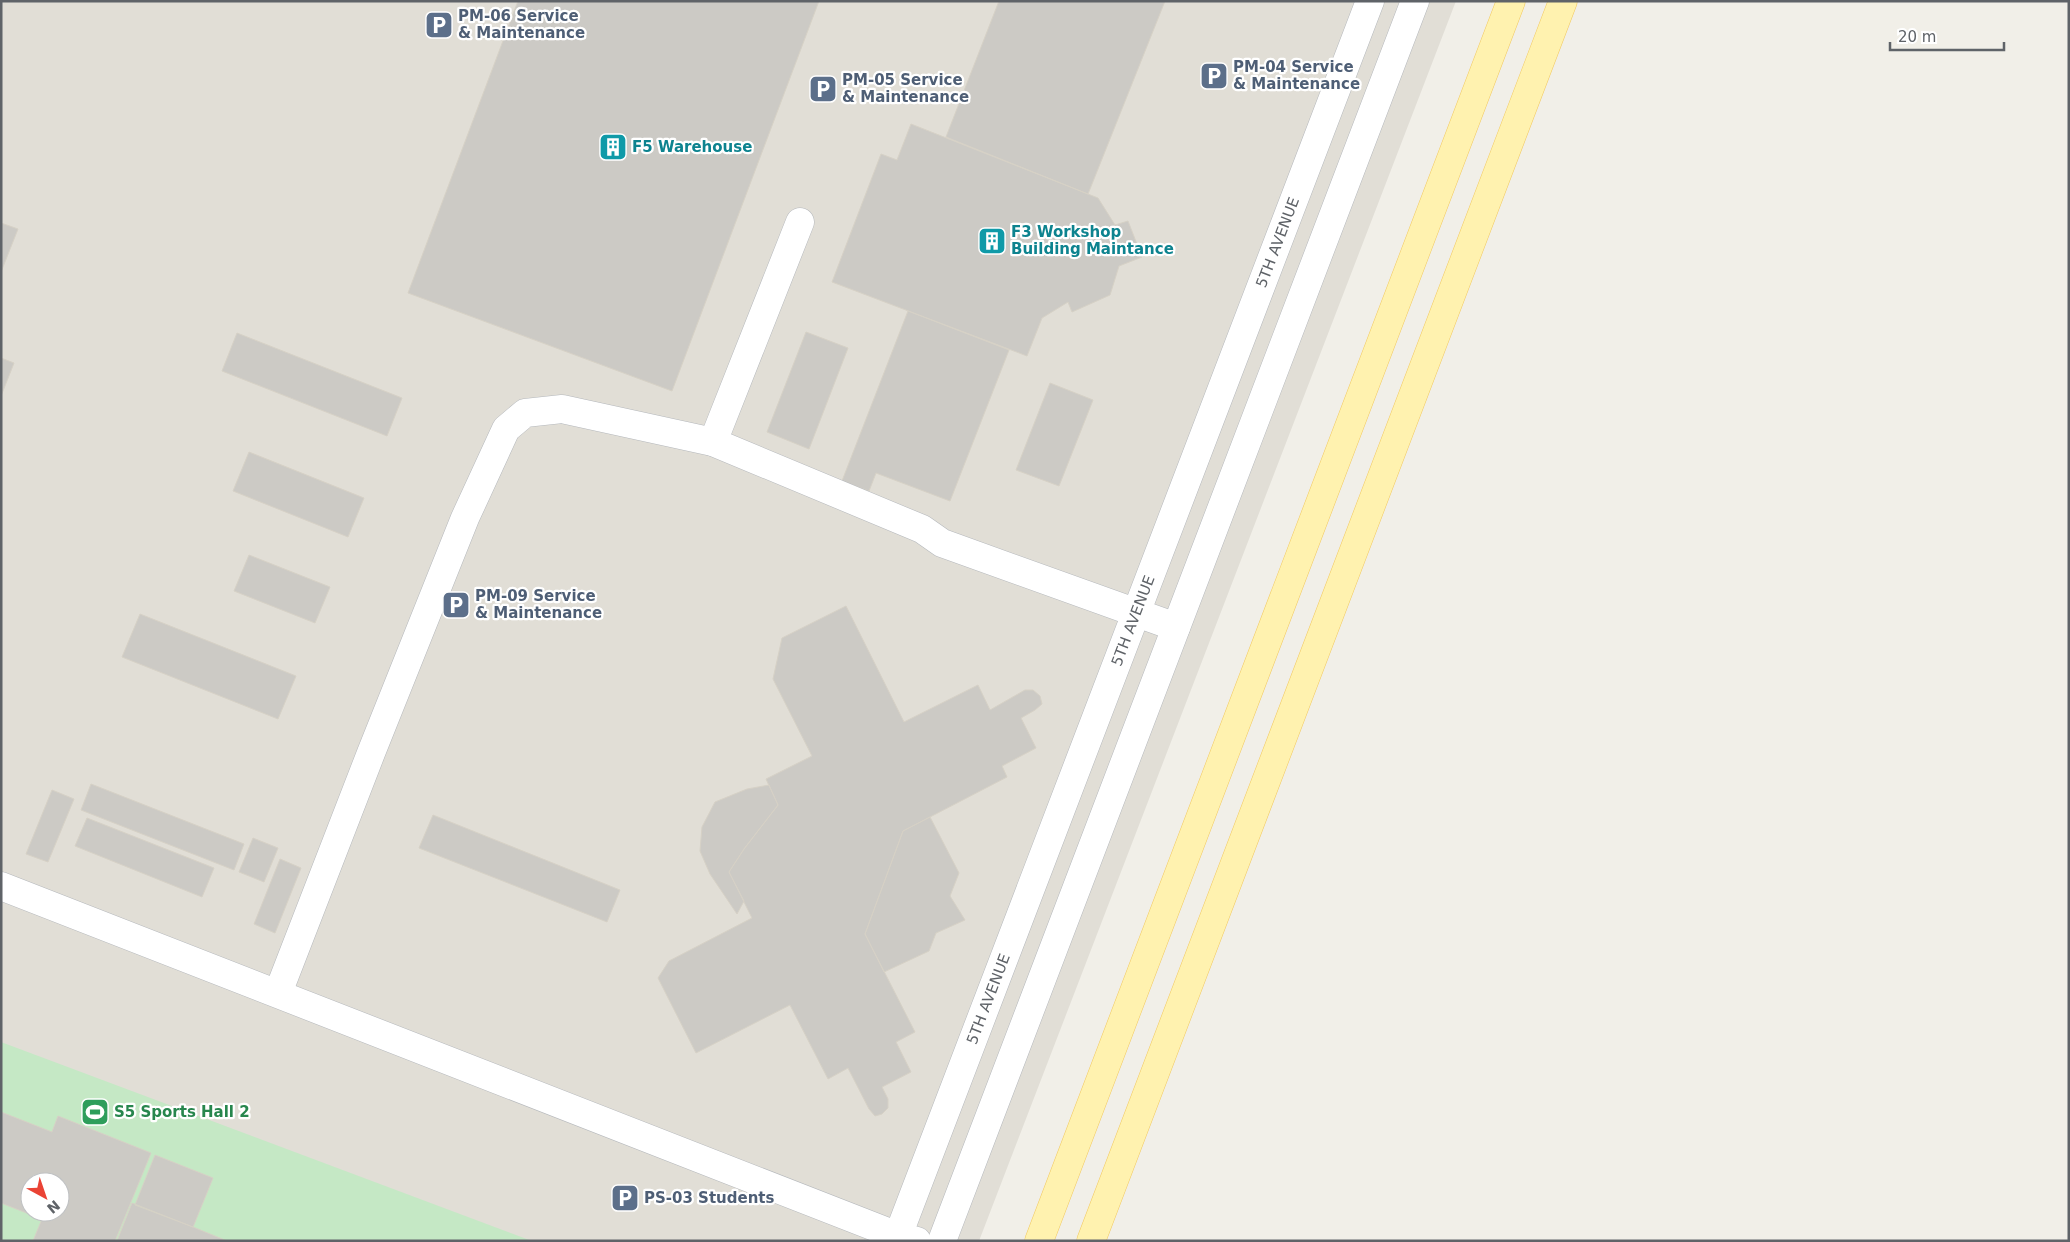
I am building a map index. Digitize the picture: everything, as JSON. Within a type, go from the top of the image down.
[{"type":"main road","points":[[1039,1241],[1511,1]]},
{"type":"main road","points":[[1091,1241],[1563,1]]},
{"type":"street","name":"5TH AVENUE","points":[[903,1239],[1135,614],[1370,1]]},
{"type":"street","points":[[942,1241],[1415,1]]},
{"type":"street","points":[[713,442],[800,222]]},
{"type":"street","points":[[278,994],[371,753],[465,518],[506,429],[525,413],[562,409],[713,442],[922,529],[942,544],[1176,627]]},
{"type":"street","points":[[1,886],[903,1239]]},
{"type":"shaded area","points":[[1,1],[1456,1],[979,1241],[1,1241]]},
{"type":"green space","name":"S5 Sports Hall 2","points":[[1,1042],[532,1241],[1,1241]]},
{"type":"building","name":"F5 Warehouse","points":[[518,1],[819,1],[672,391],[408,293]]},
{"type":"building","name":"F3 Workshop Building Maintance","points":[[999,1],[1165,1],[1088,194],[946,137]]},
{"type":"building","name":"F3 Workshop Building Maintance","points":[[911,124],[1098,198],[1115,225],[1128,221],[1142,257],[1119,266],[1110,295],[1072,312],[1068,302],[1042,318],[1027,356],[832,282],[881,154],[897,160]]},
{"type":"building","points":[[1,223],[18,229],[1,272]]},
{"type":"building","points":[[908,311],[1009,350],[950,501],[876,473],[869,491],[842,481]]},
{"type":"building","points":[[806,332],[848,348],[809,449],[767,432]]},
{"type":"building","points":[[237,333],[402,398],[387,436],[222,371]]},
{"type":"building","points":[[1,358],[14,363],[1,396]]},
{"type":"building","points":[[1050,383],[1093,400],[1059,486],[1016,470]]},
{"type":"building","points":[[249,452],[364,498],[348,537],[233,491]]},
{"type":"building","points":[[249,555],[330,587],[315,623],[234,591]]},
{"type":"building","points":[[846,606],[904,722],[978,685],[990,710],[1025,690],[1033,690],[1040,696],[1042,704],[1021,718],[1036,748],[1002,766],[1007,777],[903,831],[865,934],[915,1032],[896,1042],[911,1072],[882,1087],[888,1099],[888,1108],[882,1114],[875,1116],[869,1109],[848,1068],[828,1079],[790,1005],[696,1053],[658,978],[669,961],[752,918],[729,872],[778,805],[766,779],[812,756],[773,679],[782,638]]},
{"type":"building","points":[[140,614],[296,676],[278,719],[122,657]]},
{"type":"building","points":[[91,784],[244,844],[234,870],[81,810]]},
{"type":"building","points":[[769,785],[778,805],[729,872],[744,901],[737,914],[710,874],[700,851],[702,827],[715,802],[747,789]]},
{"type":"building","points":[[52,790],[74,799],[48,862],[26,854]]},
{"type":"building","points":[[433,815],[620,890],[607,922],[419,848]]},
{"type":"building","points":[[930,817],[959,873],[950,896],[965,920],[936,933],[929,951],[884,972],[865,934],[903,831]]},
{"type":"building","points":[[87,818],[214,868],[202,897],[75,846]]},
{"type":"building","points":[[253,838],[278,848],[264,882],[239,872]]},
{"type":"building","points":[[280,859],[301,868],[275,933],[254,924]]},
{"type":"building","points":[[1,1112],[52,1132],[58,1116],[151,1153],[115,1241],[33,1241],[41,1222],[70,1222],[70,1172],[20,1172],[20,1210],[1,1203]]},
{"type":"building","points":[[155,1155],[213,1178],[193,1227],[135,1205]]},
{"type":"building","points":[[132,1203],[193,1227],[227,1241],[117,1241]]},
{"type":"place","name":"PM-06 Service & Maintenance","points":[[439,25]]},
{"type":"place","name":"PM-04 Service & Maintenance","points":[[1214,76]]},
{"type":"place","name":"PM-05 Service & Maintenance","points":[[823,89]]},
{"type":"place","name":"F5 Warehouse","points":[[613,147]]},
{"type":"place","name":"F3 Workshop Building Maintance","points":[[992,241]]},
{"type":"place","name":"PM-09 Service & Maintenance","points":[[456,605]]},
{"type":"place","name":"S5 Sports Hall 2","points":[[95,1112]]},
{"type":"place","name":"PS-03 Students","points":[[625,1198]]}]
